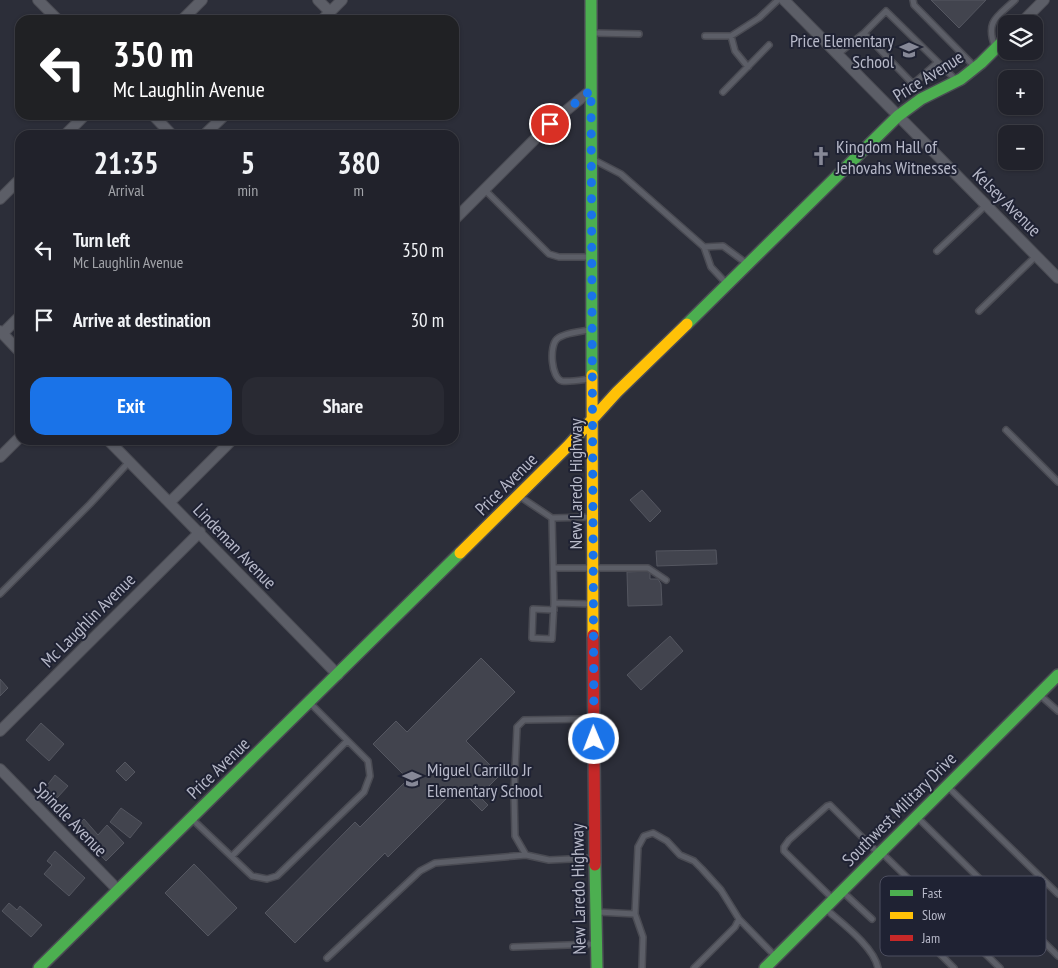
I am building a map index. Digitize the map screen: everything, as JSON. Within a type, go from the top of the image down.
[{"type":"main road","name":"New Laredo Highway","points":[[591,0],[593,719],[596,968]]},
{"type":"main road","name":"Price Avenue","points":[[39,968],[518,496],[618,392],[898,116],[922,99],[957,81],[975,68],[996,48]]},
{"type":"main road","name":"Southwest Military Drive","points":[[765,968],[1058,675]]},
{"type":"street","points":[[38,0],[53,15]]},
{"type":"street","points":[[187,15],[202,0]]},
{"type":"street","points":[[318,0],[330,12]]},
{"type":"street","points":[[327,15],[342,0]]},
{"type":"street","name":"Kelsey Avenue","points":[[784,0],[1058,278]]},
{"type":"street","points":[[1029,15],[1044,0]]},
{"type":"street","points":[[459,215],[550,124],[591,90]]},
{"type":"street","points":[[70,130],[80,120]]},
{"type":"street","points":[[157,120],[167,130]]},
{"type":"street","points":[[209,130],[220,120]]},
{"type":"street","points":[[0,199],[15,184]]},
{"type":"street","points":[[15,320],[1,333],[15,347]]},
{"type":"street","points":[[0,457],[15,442]]},
{"type":"street","name":"Lindeman Avenue","points":[[113,445],[338,674]]},
{"type":"street","points":[[170,502],[227,445]]},
{"type":"street","name":"Mc Laughlin Avenue","points":[[0,731],[200,532]]},
{"type":"street","name":"Spindle Avenue","points":[[0,769],[118,890]]},
{"type":"lane","points":[[705,36],[730,36],[759,18],[778,0]]},
{"type":"lane","points":[[913,0],[914,5],[975,68]]},
{"type":"lane","points":[[996,48],[990,34],[991,25],[1015,0]]},
{"type":"lane","points":[[838,54],[886,11],[957,81]]},
{"type":"lane","points":[[864,32],[913,84],[937,63]]},
{"type":"lane","points":[[591,33],[638,34]]},
{"type":"lane","points":[[730,36],[735,51],[748,67]]},
{"type":"lane","points":[[723,92],[770,45]]},
{"type":"lane","points":[[592,159],[621,174],[704,247],[711,267],[727,284]]},
{"type":"lane","points":[[485,190],[549,254],[559,257],[592,257]]},
{"type":"lane","points":[[937,251],[986,204]]},
{"type":"lane","points":[[704,247],[723,246],[748,264]]},
{"type":"lane","points":[[979,311],[1036,255]]},
{"type":"lane","points":[[592,329],[558,337],[554,342],[552,352],[554,373],[557,378],[562,381],[592,379]]},
{"type":"lane","points":[[1006,430],[1058,482]]},
{"type":"lane","points":[[0,594],[129,462]]},
{"type":"lane","points":[[518,496],[552,518],[593,517]]},
{"type":"lane","points":[[552,518],[554,568],[554,610],[552,639],[532,638],[533,609],[554,610]]},
{"type":"lane","points":[[554,568],[648,568],[666,580]]},
{"type":"lane","points":[[554,603],[593,604]]},
{"type":"lane","points":[[1039,694],[1058,710]]},
{"type":"lane","points":[[192,818],[252,876],[267,879],[277,876],[364,792],[370,776],[368,761],[310,702]]},
{"type":"lane","points":[[526,855],[515,836],[514,793],[517,727],[524,720],[593,719]]},
{"type":"lane","points":[[232,856],[347,741]]},
{"type":"lane","points":[[947,786],[1040,876]]},
{"type":"lane","points":[[878,968],[873,955],[784,851],[784,847],[789,840],[830,805],[904,876]]},
{"type":"lane","points":[[916,817],[976,876]]},
{"type":"lane","points":[[642,968],[643,937],[635,914],[638,847],[644,836],[653,833],[667,841],[680,855],[694,861],[702,868],[721,890],[739,919],[776,957]]},
{"type":"lane","points":[[327,958],[420,871],[436,863],[526,855],[549,860],[595,858]]},
{"type":"lane","points":[[1046,882],[1058,894]]},
{"type":"lane","points":[[842,891],[872,919]]},
{"type":"lane","points":[[595,912],[635,914]]},
{"type":"lane","points":[[694,968],[735,927],[739,919]]},
{"type":"lane","points":[[513,947],[596,944]]},
{"type":"lane","points":[[1046,944],[1058,956]]},
{"type":"lane","points":[[942,956],[954,968]]},
{"type":"lane","points":[[987,956],[1000,968]]},
{"type":"building","points":[[931,0],[986,0],[959,28]]},
{"type":"building","points":[[642,490],[661,511],[650,522],[630,500]]},
{"type":"building","points":[[716,550],[717,564],[657,566],[656,551]]},
{"type":"building","points":[[650,571],[650,579],[658,579],[661,584],[662,605],[628,606],[627,572]]},
{"type":"building","points":[[670,636],[683,651],[641,690],[627,675]]},
{"type":"building","points":[[481,658],[515,692],[466,741],[500,775],[479,796],[488,805],[482,811],[458,787],[388,857],[385,853],[295,943],[265,913],[355,822],[360,827],[408,779],[373,744],[396,721],[407,732]]},
{"type":"building","points":[[0,679],[8,688],[0,696]]},
{"type":"building","points":[[41,723],[64,744],[49,761],[26,740]]},
{"type":"building","points":[[125,762],[135,772],[126,781],[116,771]]},
{"type":"building","points":[[55,775],[68,786],[57,798],[45,788]]},
{"type":"building","points":[[121,808],[142,823],[130,838],[110,822]]},
{"type":"building","points":[[84,819],[98,835],[107,825],[124,843],[106,861],[75,828]]},
{"type":"building","points":[[55,851],[85,878],[69,896],[44,874],[52,865],[47,861]]},
{"type":"building","points":[[194,864],[237,908],[208,936],[165,893]]},
{"type":"building","points":[[9,903],[17,910],[20,906],[42,925],[31,937],[2,911]]},
{"type":"traffic: fast","points":[[591,0],[592,375]]},
{"type":"traffic: fast","points":[[687,324],[898,116],[921,99],[961,79],[998,46]]},
{"type":"traffic: fast","points":[[39,968],[460,553]]},
{"type":"traffic: fast","points":[[765,968],[1058,675]]},
{"type":"traffic: fast","points":[[595,865],[597,968]]},
{"type":"traffic: slow","points":[[460,553],[568,446],[617,392],[687,324]]},
{"type":"traffic: slow","points":[[592,375],[593,635]]},
{"type":"traffic: jam","points":[[593,635],[595,865]]},
{"type":"place","name":"Price Elementary School","points":[[909,50]]},
{"type":"place","name":"Kingdom Hall of Jehovahs Witnesses","points":[[821,156]]},
{"type":"place","name":"Miguel Carrillo Jr Elementary School","points":[[412,779]]},
{"type":"route","points":[[550,124],[591,90],[594,739]]}]
